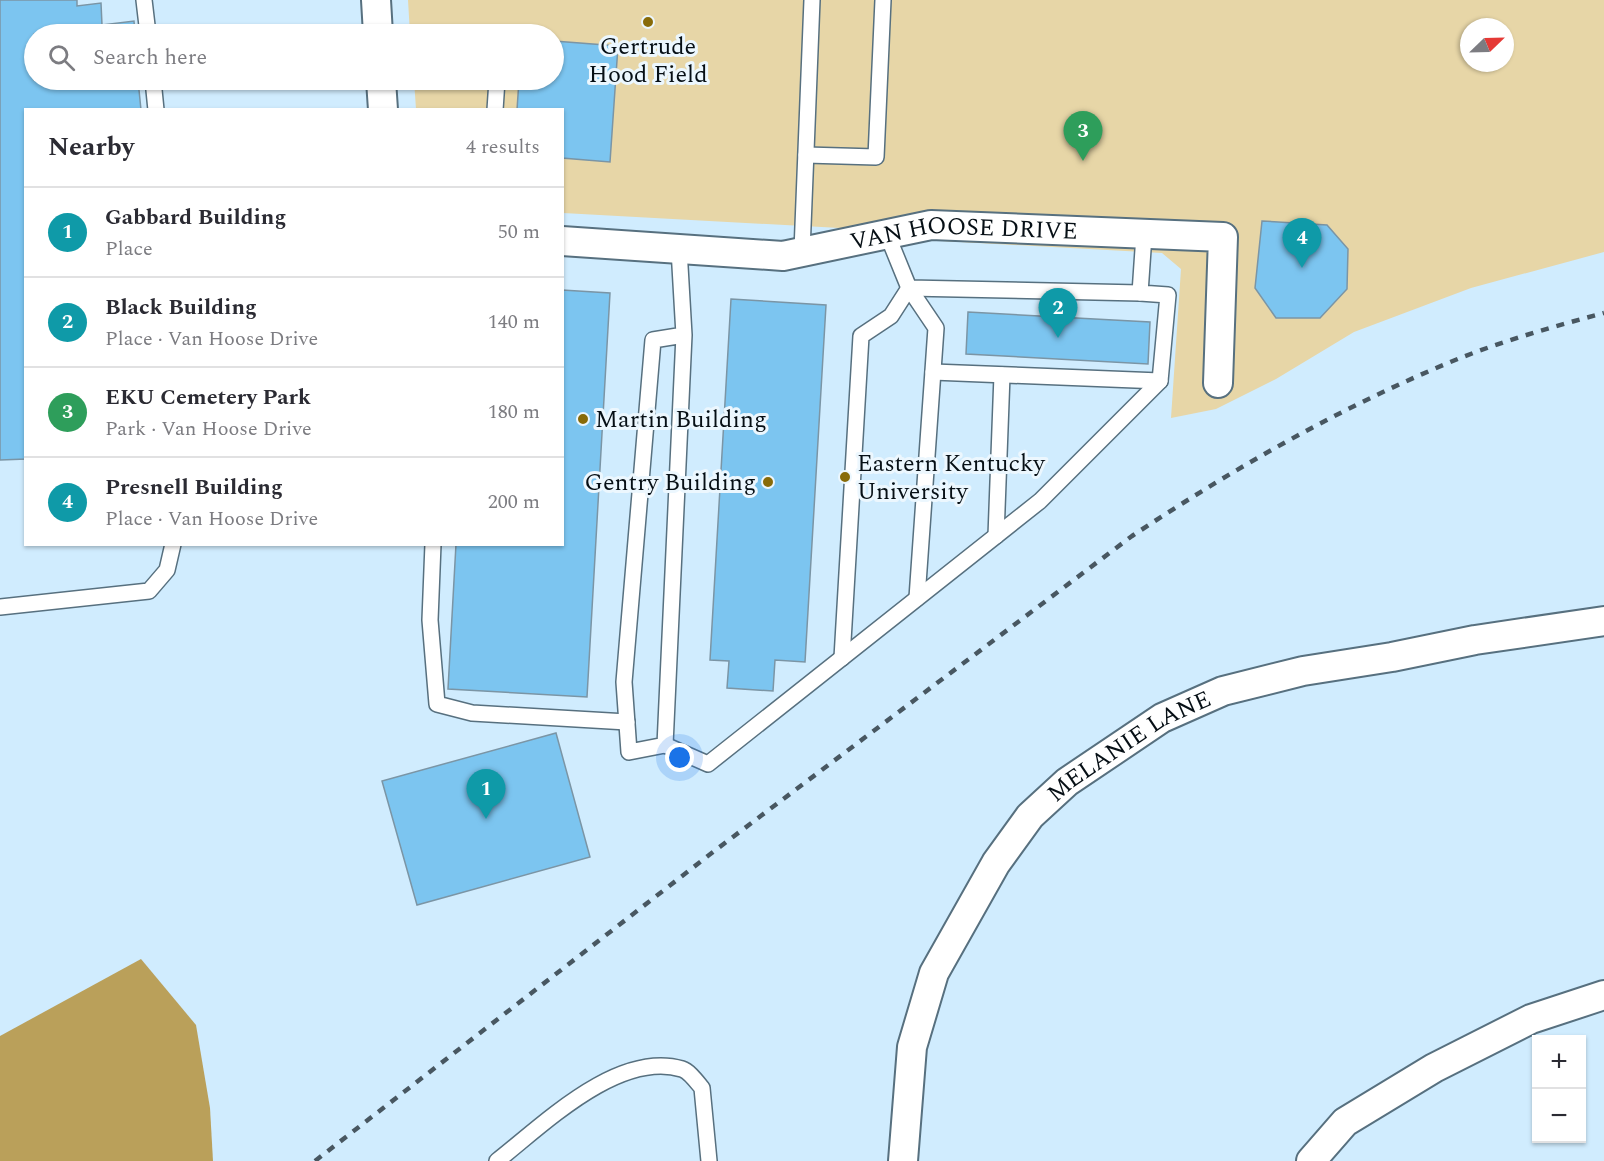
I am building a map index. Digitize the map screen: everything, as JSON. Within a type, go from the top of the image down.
[{"type":"street","points":[[376,0],[377,24]]},
{"type":"street","points":[[382,90],[383,108]]},
{"type":"street","name":"VAN HOOSE DRIVE","points":[[564,241],[783,256],[931,225],[1222,237],[1218,383]]},
{"type":"street","name":"MELANIE LANE","points":[[903,1161],[912,1047],[934,973],[996,863],[1030,816],[1066,782],[1161,718],[1223,691],[1303,671],[1392,657],[1475,640],[1604,621]]},
{"type":"street","points":[[1311,1161],[1345,1122],[1434,1068],[1531,1020],[1604,996]]},
{"type":"lane","points":[[144,0],[147,24]]},
{"type":"lane","points":[[802,251],[813,0]]},
{"type":"lane","points":[[806,155],[876,157],[883,0]]},
{"type":"lane","points":[[154,90],[156,108]]},
{"type":"lane","points":[[495,108],[496,90]]},
{"type":"lane","points":[[887,234],[909,288],[936,328],[917,598]]},
{"type":"lane","points":[[1140,292],[1144,235]]},
{"type":"lane","points":[[665,745],[684,335],[680,249]]},
{"type":"lane","points":[[684,335],[653,340],[624,682],[629,752],[665,745],[708,764],[1040,501],[1160,381],[1168,295],[1140,292],[909,288]]},
{"type":"lane","points":[[842,658],[861,336],[891,316],[909,288]]},
{"type":"lane","points":[[933,372],[1160,381]]},
{"type":"lane","points":[[996,536],[1002,375]]},
{"type":"lane","points":[[0,607],[149,591],[167,570],[173,546]]},
{"type":"lane","points":[[433,546],[429,620],[437,704],[472,713],[627,722]]},
{"type":"lane","points":[[497,1161],[585,1092],[623,1074],[656,1066],[684,1070],[702,1088],[709,1161]]},
{"type":"shaded area","points":[[408,0],[1604,0],[1604,252],[1471,288],[1354,332],[1276,379],[1216,409],[1171,418],[1181,269],[1162,253],[942,241],[840,228],[564,213],[564,108],[416,108],[415,90],[564,90],[564,24],[409,24]]},
{"type":"shaded area","points":[[141,959],[196,1025],[210,1108],[213,1161],[0,1161],[0,1036]]},
{"type":"building","points":[[0,0],[77,0],[77,6],[101,3],[102,24],[24,24],[24,90],[139,90],[141,108],[24,108],[24,459],[0,460]]},
{"type":"building","points":[[134,21],[134,24],[110,24]]},
{"type":"building","points":[[564,42],[618,46],[610,162],[564,158],[564,108],[517,108],[518,90],[564,90]]},
{"type":"building","points":[[1262,221],[1327,225],[1348,249],[1347,289],[1320,318],[1276,318],[1255,288]]},
{"type":"building","name":"Martin Building","points":[[564,290],[610,293],[587,697],[448,689],[456,546],[564,546]]},
{"type":"building","name":"Gentry Building","points":[[731,299],[826,305],[805,662],[775,660],[773,691],[727,688],[729,661],[710,660]]},
{"type":"building","points":[[968,312],[1150,322],[1148,364],[966,354]]},
{"type":"building","points":[[556,733],[590,857],[417,905],[382,781]]},
{"type":"railway","points":[[315,1161],[713,852],[1132,536],[1247,464],[1325,421],[1406,381],[1486,348],[1604,313]]},
{"type":"place","name":"Gertrude Hood Field","points":[[648,22]]},
{"type":"place","name":"EKU Cemetery Park","points":[[1083,161]]},
{"type":"place","name":"Presnell Building","points":[[1302,268]]},
{"type":"place","name":"Black Building","points":[[1058,338]]},
{"type":"place","name":"Martin Building","points":[[583,419]]},
{"type":"place","name":"Eastern Kentucky University","points":[[845,477]]},
{"type":"place","name":"Gentry Building","points":[[768,482]]},
{"type":"place","name":"Gabbard Building","points":[[486,819]]}]
